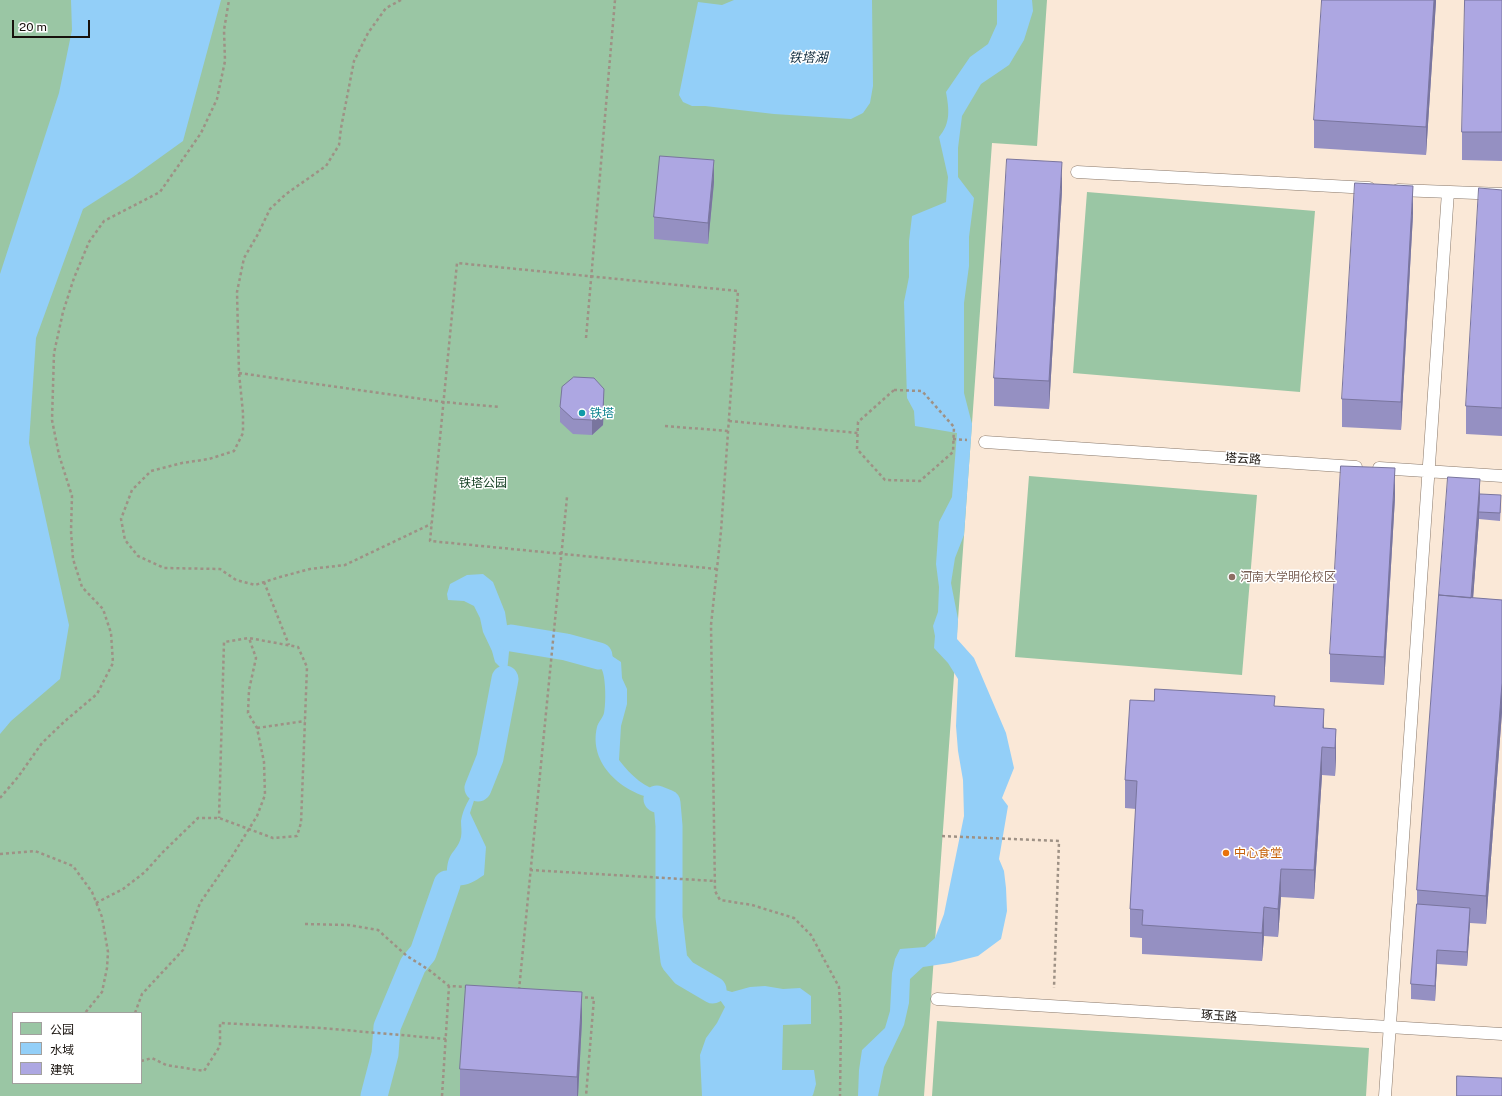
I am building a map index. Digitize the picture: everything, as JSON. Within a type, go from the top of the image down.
[{"type":"lane","points":[[1077,172],[1381,189],[1502,194]]},
{"type":"lane","points":[[1385,1096],[1448,192]]},
{"type":"lane","name":"塔云路","points":[[984,442],[1502,476]]},
{"type":"lane","name":"琢玉路","points":[[937,999],[1502,1034]]},
{"type":"path","points":[[0,798],[18,777],[42,743],[97,694],[113,663],[111,633],[103,609],[82,587],[73,559],[71,531],[72,496],[59,455],[52,420],[54,353],[63,312],[74,278],[89,242],[104,221],[160,192],[201,133],[216,99],[225,61],[224,30],[227,2],[229,0]]},
{"type":"path","points":[[401,0],[386,8],[368,33],[354,61],[339,145],[326,166],[286,194],[270,209],[244,258],[237,292],[239,373],[243,413],[243,433],[234,451],[209,459],[182,463],[151,471],[132,490],[121,520],[125,540],[138,556],[164,568],[220,569],[236,580],[255,585],[310,569],[344,565],[432,523]]},
{"type":"path","points":[[586,338],[615,0],[613,0]]},
{"type":"path","points":[[717,569],[430,541],[457,263],[738,292],[729,421],[717,569],[711,625],[716,891],[720,900],[752,906],[794,918],[811,935],[839,987],[841,1021],[840,1096]]},
{"type":"path","points":[[239,373],[443,402],[500,408]]},
{"type":"path","points":[[894,390],[922,391],[954,427],[953,452],[920,481],[885,480],[857,450],[858,433],[858,422],[894,390]]},
{"type":"path","points":[[729,421],[858,433]]},
{"type":"path","points":[[665,426],[728,431]]},
{"type":"path","points":[[518,997],[560,554],[567,497]]},
{"type":"path","points":[[264,582],[290,645]]},
{"type":"path","points":[[136,1012],[142,994],[183,950],[200,903],[258,816],[265,795],[264,762],[258,728],[248,713],[249,690],[256,658],[249,638]]},
{"type":"path","points":[[96,903],[123,889],[145,872],[198,818],[219,818],[273,838],[297,836],[301,823],[307,667],[298,647],[249,638],[224,642],[219,818]]},
{"type":"path","points":[[258,728],[305,721]]},
{"type":"path","points":[[942,836],[1059,841],[1053,1006]]},
{"type":"path","points":[[0,854],[35,850],[73,866],[92,892],[102,917],[108,952],[107,968],[102,992],[86,1012]]},
{"type":"path","points":[[530,870],[716,881]]},
{"type":"path","points":[[305,924],[348,925],[378,930],[407,956],[450,986],[472,988]]},
{"type":"path","points":[[442,1096],[450,986]]},
{"type":"path","points":[[519,991],[526,991]]},
{"type":"path","points":[[572,996],[594,998],[586,1096]]},
{"type":"path","points":[[142,1061],[152,1058],[166,1065],[204,1071],[220,1046],[220,1023],[321,1028],[446,1039]]},
{"type":"green space","name":"铁塔公园","points":[[0,0],[1047,0],[1037,146],[992,143],[924,1096],[0,1096]]},
{"type":"green space","points":[[1087,192],[1315,211],[1300,392],[1073,373]]},
{"type":"green space","points":[[1029,476],[1257,495],[1242,675],[1015,657]]},
{"type":"green space","points":[[937,1021],[1369,1048],[1366,1096],[932,1096]]},
{"type":"water","points":[[71,0],[221,0],[183,141],[133,177],[83,209],[36,338],[29,443],[69,625],[60,679],[11,721],[0,734],[0,274],[59,93],[72,30]]},
{"type":"water","name":"铁塔湖","points":[[734,0],[872,0],[873,86],[870,103],[863,113],[851,119],[774,114],[705,106],[692,106],[683,102],[679,95],[698,2],[722,5]]},
{"type":"water","points":[[997,0],[1032,0],[1033,11],[1024,40],[1009,65],[981,84],[962,116],[958,148],[958,177],[974,198],[969,237],[969,266],[964,303],[964,393],[972,424],[964,535],[955,558],[951,583],[958,619],[957,639],[974,658],[1006,733],[1014,768],[1002,798],[1008,806],[999,859],[1004,871],[1007,911],[1001,939],[978,956],[950,963],[923,967],[910,979],[909,1003],[904,1025],[884,1067],[878,1096],[858,1096],[859,1070],[862,1050],[885,1028],[890,1011],[892,973],[895,959],[900,949],[925,947],[935,938],[944,914],[964,816],[963,780],[958,751],[956,726],[958,679],[948,663],[934,648],[935,636],[933,626],[938,612],[939,587],[936,564],[939,522],[952,497],[957,433],[915,426],[914,411],[907,398],[904,302],[909,277],[909,241],[912,216],[946,202],[948,177],[939,137],[946,126],[948,116],[946,92],[970,57],[988,44],[997,24]]},
{"type":"water","points":[[483,574],[493,582],[505,612],[508,632],[511,638],[505,679],[503,670],[495,662],[492,651],[483,632],[480,618],[474,606],[464,601],[448,600],[447,594],[450,584],[467,575]]},
{"type":"water","points":[[599,656],[612,656],[621,662],[622,678],[627,689],[627,704],[621,726],[619,760],[639,781],[650,788],[664,793],[657,799],[632,791],[621,784],[603,765],[598,753],[596,741],[597,727],[598,723],[603,717],[605,709],[605,685],[603,674],[601,668],[594,661]]},
{"type":"water","points":[[478,788],[470,813],[486,847],[484,875],[467,884],[458,886],[447,884],[448,862],[461,837],[461,821],[463,812],[469,799]]},
{"type":"water","points":[[765,986],[783,989],[800,988],[811,996],[811,1024],[783,1025],[782,1070],[814,1070],[816,1084],[813,1095],[702,1096],[700,1055],[706,1038],[717,1023],[725,1007],[713,990],[715,987],[732,992],[750,987]]},
{"type":"building","points":[[1322,0],[1434,0],[1426,127],[1314,120]]},
{"type":"building","points":[[1465,0],[1502,0],[1502,132],[1462,132]]},
{"type":"building","points":[[660,156],[714,160],[708,223],[654,217]]},
{"type":"building","points":[[1007,159],[1062,162],[1049,381],[994,378]]},
{"type":"building","points":[[1355,183],[1413,186],[1401,402],[1342,399]]},
{"type":"building","points":[[1479,188],[1502,190],[1502,408],[1466,406]]},
{"type":"building","points":[[574,377],[594,378],[604,389],[603,410],[592,420],[573,419],[560,407],[562,387]]},
{"type":"building","points":[[1341,466],[1395,468],[1384,657],[1330,654]]},
{"type":"building","points":[[1448,477],[1480,479],[1471,598],[1439,595]]},
{"type":"building","points":[[1480,494],[1501,495],[1500,513],[1479,512]]},
{"type":"building","points":[[1439,595],[1502,600],[1502,683],[1486,896],[1417,890]]},
{"type":"building","name":"中心食堂","points":[[1155,689],[1275,696],[1274,706],[1324,709],[1323,728],[1336,729],[1335,748],[1322,747],[1314,870],[1281,869],[1278,909],[1264,907],[1262,933],[1142,925],[1143,910],[1130,909],[1137,781],[1125,780],[1130,700],[1154,701]]},
{"type":"building","points":[[1417,904],[1470,908],[1467,952],[1437,950],[1435,986],[1411,984]]},
{"type":"building","points":[[466,985],[582,992],[577,1077],[460,1069]]},
{"type":"building","points":[[1457,1076],[1502,1078],[1502,1096],[1457,1096]]},
{"type":"waterway","points":[[511,638],[566,647],[599,656]]},
{"type":"waterway","points":[[478,788],[490,758],[505,679]]},
{"type":"waterway","points":[[657,799],[667,803],[669,826],[669,917],[674,961],[684,973],[713,990]]},
{"type":"waterway","points":[[374,1096],[385,1054],[387,1027],[413,965],[423,953],[447,884]]},
{"type":"place","name":"铁塔","points":[[582,413]]},
{"type":"place","name":"河南大学明伦校区","points":[[1232,577]]},
{"type":"place","name":"中心食堂","points":[[1226,853]]}]
